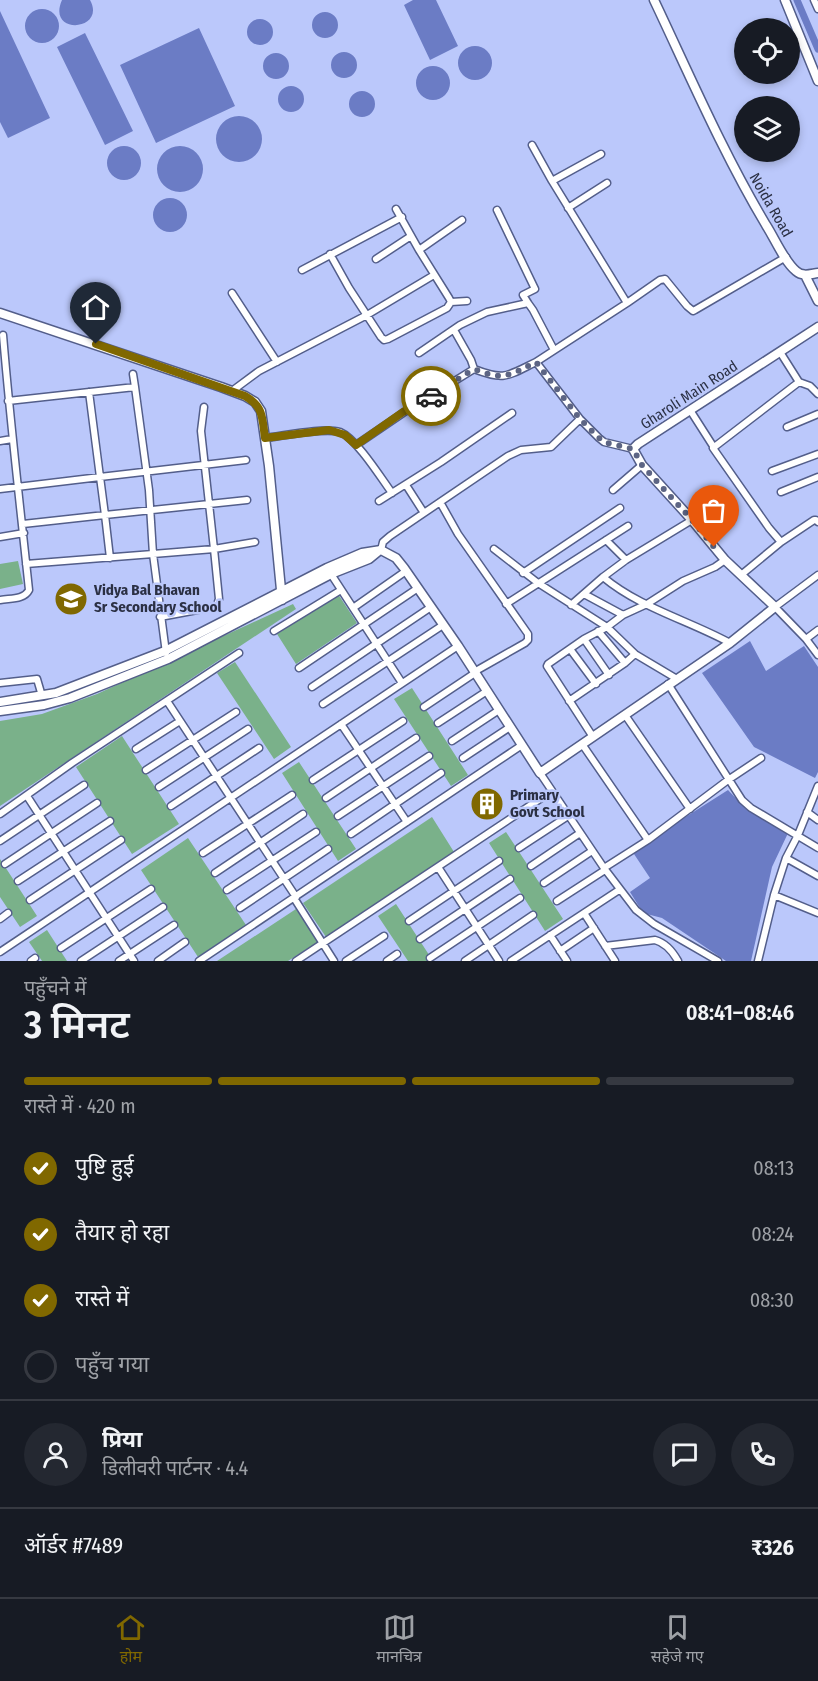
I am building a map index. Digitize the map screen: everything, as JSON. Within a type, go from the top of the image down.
[{"type":"street","name":"Noida Road","points":[[654,0],[711,122],[752,202],[786,257],[797,272],[805,275]]},
{"type":"street","points":[[785,0],[818,81]]},
{"type":"street","points":[[814,0],[818,9]]},
{"type":"street","points":[[532,145],[627,303]]},
{"type":"street","points":[[552,181],[601,154]]},
{"type":"street","points":[[568,208],[607,183]]},
{"type":"street","points":[[396,209],[451,302]]},
{"type":"street","points":[[497,210],[535,289],[523,295],[554,350]]},
{"type":"street","points":[[302,270],[402,217]]},
{"type":"street","points":[[419,250],[462,220]]},
{"type":"street","points":[[376,259],[411,236]]},
{"type":"street","points":[[330,254],[384,340],[447,308],[451,302]]},
{"type":"street","points":[[454,330],[474,369],[491,376],[506,376],[536,362],[663,279],[693,311],[786,257]]},
{"type":"street","points":[[818,273],[805,275],[818,301]]},
{"type":"street","points":[[232,391],[259,371],[367,315],[434,275]]},
{"type":"street","points":[[232,293],[277,362]]},
{"type":"street","points":[[451,302],[467,301]]},
{"type":"street","points":[[419,353],[460,325],[487,312],[528,303]]},
{"type":"street","points":[[0,313],[232,391],[255,402],[261,411],[265,438],[282,596]]},
{"type":"street","name":"Gharoli Main Road","points":[[818,327],[633,449],[642,465],[725,560],[775,607],[818,654]]},
{"type":"street","points":[[0,600],[22,597],[29,590],[24,532],[4,382],[3,335]]},
{"type":"street","points":[[780,352],[799,382],[817,391]]},
{"type":"street","points":[[536,362],[580,419],[601,440],[633,449]]},
{"type":"street","points":[[356,445],[403,412],[474,369]]},
{"type":"street","points":[[133,374],[166,655]]},
{"type":"street","points":[[713,446],[799,382]]},
{"type":"street","points":[[8,401],[135,387]]},
{"type":"street","points":[[89,392],[110,558]]},
{"type":"street","points":[[160,617],[213,607],[217,605],[219,599],[201,431],[204,407]]},
{"type":"street","points":[[690,410],[714,449],[781,542]]},
{"type":"street","points":[[379,501],[512,413]]},
{"type":"street","points":[[787,427],[818,414]]},
{"type":"street","points":[[0,711],[44,705],[70,698],[166,655],[329,571],[369,559],[381,550],[384,542],[390,536],[440,502],[514,453],[521,450],[551,447],[580,419]]},
{"type":"street","points":[[265,438],[329,430],[345,435],[356,445],[392,494]]},
{"type":"street","points":[[0,441],[12,439]]},
{"type":"street","points":[[772,471],[818,454]]},
{"type":"street","points":[[0,489],[246,460]]},
{"type":"street","points":[[613,490],[642,465]]},
{"type":"street","points":[[781,492],[818,477]]},
{"type":"street","points":[[406,485],[424,513]]},
{"type":"street","points":[[23,524],[247,500]]},
{"type":"street","points":[[424,707],[475,672],[528,640],[528,634],[458,534],[440,502]]},
{"type":"street","points":[[523,573],[620,508]]},
{"type":"street","points":[[571,605],[626,560],[692,520]]},
{"type":"street","points":[[741,575],[781,542],[814,520],[818,522]]},
{"type":"street","points":[[506,604],[628,526]]},
{"type":"street","points":[[0,537],[24,532]]},
{"type":"street","points":[[606,540],[626,560]]},
{"type":"street","points":[[26,564],[214,549],[255,542]]},
{"type":"street","points":[[494,549],[523,573],[607,627],[635,654],[677,679]]},
{"type":"street","points":[[381,550],[396,558],[418,588],[619,890],[644,917],[718,961]]},
{"type":"street","points":[[593,737],[547,666],[584,639],[607,627],[623,615],[725,560]]},
{"type":"street","points":[[329,571],[402,683]]},
{"type":"street","points":[[353,608],[406,571]]},
{"type":"street","points":[[540,773],[730,643],[818,575]]},
{"type":"street","points":[[603,577],[647,604],[730,643]]},
{"type":"street","points":[[299,668],[418,588]]},
{"type":"street","points":[[274,632],[342,590]]},
{"type":"street","points":[[584,594],[623,615]]},
{"type":"street","points":[[312,687],[431,607]]},
{"type":"street","points":[[323,704],[443,625]]},
{"type":"street","points":[[806,639],[818,630]]},
{"type":"street","points":[[598,631],[625,663]]},
{"type":"street","points":[[584,639],[609,675]]},
{"type":"street","points":[[0,952],[458,646]]},
{"type":"street","points":[[570,649],[596,684]]},
{"type":"street","points":[[0,814],[72,763],[238,653]]},
{"type":"street","points":[[570,701],[635,654]]},
{"type":"street","points":[[0,702],[56,693],[166,655]]},
{"type":"street","points":[[0,683],[37,679],[42,696]]},
{"type":"street","points":[[668,684],[742,800],[751,808],[818,848]]},
{"type":"street","points":[[438,723],[487,691]]},
{"type":"street","points":[[167,701],[284,879],[334,961]]},
{"type":"street","points":[[452,741],[499,710]]},
{"type":"street","points":[[147,770],[236,712]]},
{"type":"street","points":[[625,715],[690,809]]},
{"type":"street","points":[[136,749],[180,721]]},
{"type":"street","points":[[313,780],[404,721]]},
{"type":"street","points":[[341,724],[407,822]]},
{"type":"street","points":[[463,758],[510,727]]},
{"type":"street","points":[[159,788],[248,729]]},
{"type":"street","points":[[326,798],[416,738]]},
{"type":"street","points":[[582,744],[648,840]]},
{"type":"street","points":[[199,961],[522,745]]},
{"type":"street","points":[[171,806],[259,748]]},
{"type":"street","points":[[338,816],[429,756]]},
{"type":"street","points":[[557,901],[648,840],[761,758]]},
{"type":"street","points":[[351,834],[441,773]]},
{"type":"street","points":[[0,841],[84,785]]},
{"type":"street","points":[[296,961],[552,791]]},
{"type":"street","points":[[758,961],[774,895],[786,858],[817,791]]},
{"type":"street","points":[[203,853],[292,795]]},
{"type":"street","points":[[27,796],[134,961]]},
{"type":"street","points":[[5,864],[97,803]]},
{"type":"street","points":[[807,812],[818,819]]},
{"type":"street","points":[[215,873],[303,814]]},
{"type":"street","points":[[519,848],[568,816]]},
{"type":"street","points":[[18,881],[110,821]]},
{"type":"street","points":[[227,890],[316,832]]},
{"type":"street","points":[[531,866],[580,833]]},
{"type":"street","points":[[30,900],[121,840]]},
{"type":"street","points":[[240,908],[328,849]]},
{"type":"street","points":[[543,884],[592,851]]},
{"type":"street","points":[[786,858],[818,876]]},
{"type":"street","points":[[409,921],[499,861]]},
{"type":"street","points":[[438,867],[499,961]]},
{"type":"street","points":[[420,939],[510,879]]},
{"type":"street","points":[[61,948],[151,889]]},
{"type":"street","points":[[512,961],[619,890]]},
{"type":"street","points":[[774,895],[818,913]]},
{"type":"street","points":[[430,958],[520,898]]},
{"type":"street","points":[[81,961],[163,907]]},
{"type":"street","points":[[0,919],[8,913]]},
{"type":"street","points":[[584,913],[613,960]]},
{"type":"street","points":[[465,961],[533,915]]},
{"type":"street","points":[[119,961],[174,925]]},
{"type":"street","points":[[560,951],[594,928]]},
{"type":"street","points":[[550,935],[567,961]]},
{"type":"street","points":[[346,961],[384,936]]},
{"type":"street","points":[[605,945],[655,940],[668,947],[678,961]]},
{"type":"street","points":[[158,961],[185,942]]},
{"type":"street","points":[[387,961],[397,954]]},
{"type":"green space","points":[[18,561],[23,584],[0,589],[0,564]]},
{"type":"green space","points":[[338,594],[357,623],[296,664],[277,634]]},
{"type":"green space","points":[[293,604],[296,609],[0,806],[0,721],[42,714],[97,694]]},
{"type":"green space","points":[[235,662],[291,747],[274,759],[217,673]]},
{"type":"green space","points":[[412,688],[468,775],[451,786],[394,699]]},
{"type":"green space","points":[[122,736],[179,824],[132,854],[76,767]]},
{"type":"green space","points":[[299,762],[356,849],[338,861],[282,773]]},
{"type":"green space","points":[[432,817],[454,852],[326,937],[303,903]]},
{"type":"green space","points":[[506,832],[563,919],[545,931],[489,843]]},
{"type":"green space","points":[[188,838],[246,925],[198,957],[141,870]]},
{"type":"green space","points":[[0,859],[37,916],[20,927],[0,897]]},
{"type":"green space","points":[[396,904],[433,961],[408,961],[378,916]]},
{"type":"green space","points":[[296,909],[318,942],[288,961],[217,961]]},
{"type":"green space","points":[[47,930],[67,961],[42,961],[29,942]]},
{"type":"water","points":[[62,0],[90,0],[93,10],[91,18],[84,23],[68,24],[62,20],[59,12]]},
{"type":"water","points":[[413,0],[436,0],[458,46],[430,60],[404,5]]},
{"type":"water","points":[[42,9],[54,14],[59,26],[54,38],[42,43],[30,38],[25,26],[30,14]]},
{"type":"water","points":[[0,11],[50,118],[8,138],[0,122]]},
{"type":"water","points":[[325,12],[334,16],[338,25],[334,34],[325,38],[316,34],[312,25],[316,16]]},
{"type":"water","points":[[260,19],[269,23],[273,32],[269,41],[260,45],[251,41],[247,32],[251,23]]},
{"type":"water","points":[[199,28],[235,106],[156,143],[120,65]]},
{"type":"water","points":[[85,33],[133,131],[105,145],[57,47]]},
{"type":"water","points":[[475,46],[487,51],[492,63],[487,75],[475,80],[463,75],[458,63],[463,51]]},
{"type":"water","points":[[344,52],[353,56],[357,65],[353,74],[344,78],[335,74],[331,65],[335,56]]},
{"type":"water","points":[[276,53],[285,57],[289,66],[285,75],[276,79],[267,75],[263,66],[267,57]]},
{"type":"water","points":[[433,66],[445,71],[450,83],[445,95],[433,100],[421,95],[416,83],[421,71]]},
{"type":"water","points":[[291,86],[300,90],[304,99],[300,108],[291,112],[282,108],[278,99],[282,90]]},
{"type":"water","points":[[362,91],[371,95],[375,104],[371,113],[362,117],[353,113],[349,104],[353,95]]},
{"type":"water","points":[[239,116],[255,123],[262,139],[255,155],[239,162],[223,155],[216,139],[223,123]]},
{"type":"water","points":[[124,146],[136,151],[141,163],[136,175],[124,180],[112,175],[107,163],[112,151]]},
{"type":"water","points":[[180,146],[196,153],[203,169],[196,185],[180,192],[164,185],[157,169],[164,153]]},
{"type":"water","points":[[170,198],[182,203],[187,215],[182,227],[170,232],[158,227],[153,215],[158,203]]},
{"type":"water","points":[[750,641],[766,671],[804,646],[818,667],[818,772],[815,778],[754,747],[702,673]]},
{"type":"water","points":[[728,790],[746,809],[789,831],[772,867],[751,961],[726,961],[662,918],[643,913],[630,892],[650,878],[632,851]]},
{"type":"waterway","points":[[797,0],[818,49]]},
{"type":"way so far","points":[[431,396],[474,369],[499,377],[536,362],[580,419],[599,438],[604,442],[633,449],[642,465],[714,547]]},
{"type":"place","name":"Vidya Bal Bhavan Sr Secondary School","points":[[71,599]]},
{"type":"place","name":"Primary Govt School","points":[[487,804]]},
{"type":"route","points":[[96,344],[245,396],[255,402],[261,411],[265,438],[329,430],[345,435],[356,445],[403,412],[431,396]]}]
